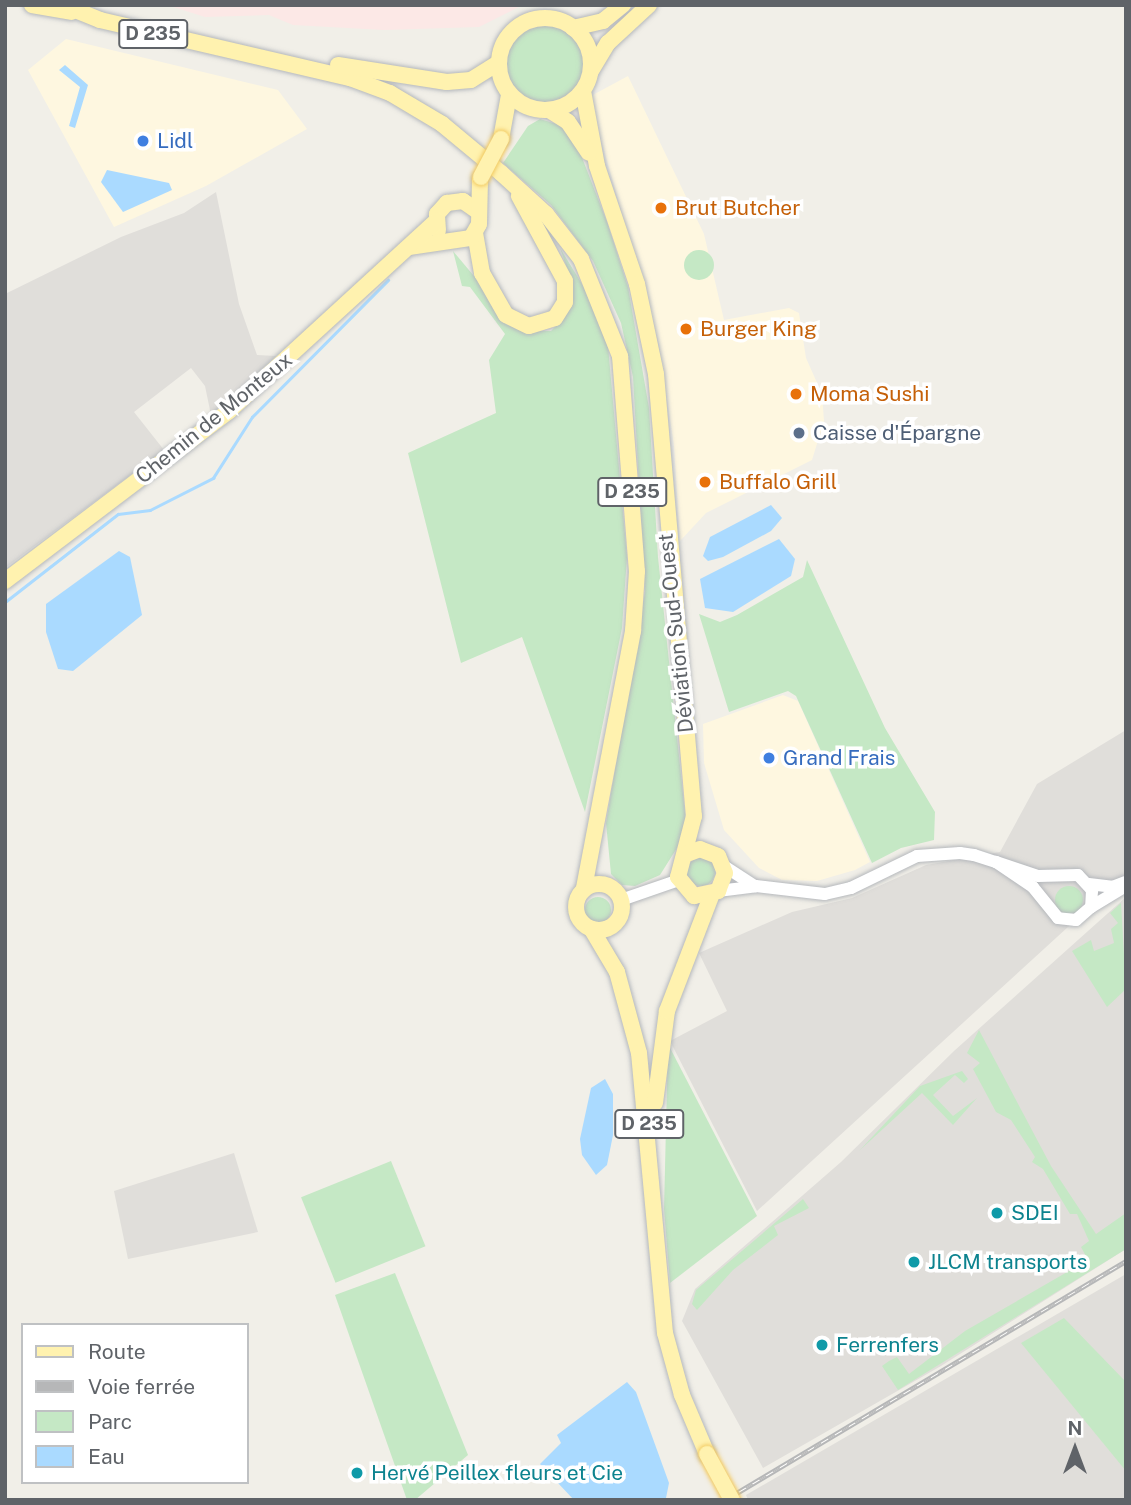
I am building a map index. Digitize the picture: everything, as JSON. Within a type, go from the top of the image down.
[{"type":"main road","points":[[32,5],[84,14]]},
{"type":"main road","points":[[63,5],[84,14]]},
{"type":"main road","points":[[573,28],[603,21],[622,5]]},
{"type":"main road","points":[[597,166],[583,90],[590,71],[608,43],[649,5]]},
{"type":"main road","name":"D 235","points":[[84,14],[370,85],[410,103],[508,180],[546,214],[581,259],[608,315],[624,380],[636,601],[597,837],[584,889]]},
{"type":"main road","points":[[508,180],[559,265],[565,302],[551,321],[521,325],[503,311],[482,273],[436,221],[444,205],[458,200],[481,178],[503,137],[509,94],[498,63],[506,38],[522,24],[553,19],[573,28],[587,47],[590,71]]},
{"type":"main road","points":[[294,65],[320,62],[447,82],[471,80],[498,63]]},
{"type":"main road","points":[[503,137],[541,110],[583,90]]},
{"type":"main road","points":[[509,94],[568,122],[597,166]]},
{"type":"main road","name":"Déviation Sud-Ouest","points":[[597,166],[636,284],[656,374],[694,816]]},
{"type":"main road","points":[[481,178],[475,233],[482,273]]},
{"type":"main road","points":[[458,200],[476,210]]},
{"type":"main road","name":"Chemin de Monteux","points":[[9,578],[239,402],[436,221]]},
{"type":"main road","points":[[404,249],[452,241],[475,233]]},
{"type":"main road","points":[[652,1158],[661,1035],[694,930],[715,892],[724,866],[713,852],[694,816]]},
{"type":"main road","points":[[694,816],[679,880],[694,896],[715,892]]},
{"type":"main road","name":"D 235","points":[[597,837],[610,886]]},
{"type":"main road","points":[[687,854],[713,852]]},
{"type":"main road","points":[[610,886],[621,900],[617,923],[592,930],[575,908],[584,889],[610,886]]},
{"type":"main road","name":"D 235","points":[[617,923],[617,972],[643,1070],[652,1158],[657,1280],[666,1333],[682,1395],[707,1454],[732,1500]]},
{"type":"main road","name":"D 235","points":[[592,930],[617,972]]},
{"type":"street","points":[[715,892],[756,886],[811,895],[838,892],[929,853],[960,853],[1038,876],[1079,875],[1089,884],[1112,887],[1126,884]]},
{"type":"street","points":[[996,862],[1033,887],[1053,914],[1070,921],[1126,884]]},
{"type":"street","points":[[724,866],[756,886]]},
{"type":"street","points":[[1047,904],[1049,885],[1058,876]]},
{"type":"street","points":[[621,900],[679,880]]},
{"type":"street","points":[[1089,884],[1091,907]]},
{"type":"shaded area","points":[[167,5],[523,5],[479,27],[384,30],[293,25],[269,15],[205,17]]},
{"type":"shaded area","points":[[66,39],[278,90],[307,129],[206,186],[114,227],[28,70]]},
{"type":"shaded area","points":[[628,76],[704,234],[724,320],[789,308],[799,313],[806,358],[822,394],[824,421],[812,460],[706,513],[680,541],[674,446],[659,344],[589,97]]},
{"type":"shaded area","points":[[216,192],[239,304],[257,355],[276,356],[211,415],[205,386],[191,368],[134,412],[164,450],[5,568],[5,294],[121,237],[184,213]]},
{"type":"shaded area","points":[[783,695],[798,701],[870,862],[855,870],[817,881],[782,880],[759,868],[724,830],[704,763],[703,724]]},
{"type":"shaded area","points":[[1126,730],[1126,874],[757,1211],[670,1041],[727,1011],[699,953],[792,912],[852,898],[926,865],[1000,852],[1037,784]]},
{"type":"shaded area","points":[[1126,897],[1126,1249],[941,1366],[763,1468],[682,1321],[695,1289],[841,1162],[954,1051]]},
{"type":"shaded area","points":[[234,1153],[258,1232],[128,1259],[114,1191]]},
{"type":"shaded area","points":[[1126,1274],[1126,1500],[748,1500],[746,1495]]},
{"type":"green space","points":[[545,26],[560,29],[572,37],[580,49],[583,64],[580,79],[572,91],[560,99],[545,102],[530,99],[518,91],[510,79],[507,64],[510,49],[518,37],[530,29]]},
{"type":"green space","points":[[540,119],[563,126],[581,155],[607,222],[628,287],[649,408],[658,557],[687,832],[660,875],[635,886],[622,885],[611,874],[606,823],[645,592],[633,377],[621,323],[593,261],[551,205],[503,163],[528,126]]},
{"type":"green space","points":[[560,248],[588,294],[608,346],[627,557],[622,628],[585,812],[522,637],[461,663],[408,453],[496,413],[489,360],[505,334],[470,287],[462,286],[453,251],[520,331],[551,331],[566,315],[569,274]]},
{"type":"green space","points":[[699,250],[705,251],[713,259],[713,271],[705,279],[699,280],[693,279],[685,271],[684,265],[685,259],[693,251]]},
{"type":"green space","points":[[807,560],[885,728],[935,812],[934,840],[901,848],[872,863],[796,696],[788,691],[729,712],[699,614],[720,622],[737,615],[803,577]]},
{"type":"green space","points":[[701,858],[711,862],[715,872],[711,882],[701,886],[691,882],[687,872],[691,862]]},
{"type":"green space","points":[[1069,886],[1079,890],[1083,900],[1079,910],[1069,914],[1059,910],[1055,900],[1059,890]]},
{"type":"green space","points":[[598,897],[607,901],[611,910],[607,919],[598,923],[589,919],[585,910],[589,901]]},
{"type":"green space","points":[[1121,903],[1126,989],[1107,1007],[1072,951],[1091,940],[1094,951],[1114,943],[1111,929],[1118,923],[1110,913]]},
{"type":"green space","points":[[979,1030],[1051,1166],[1096,1234],[1126,1213],[1126,1249],[898,1390],[882,1366],[889,1361],[897,1357],[909,1374],[965,1331],[1088,1260],[1081,1247],[1089,1241],[1077,1214],[1070,1214],[1043,1169],[1032,1162],[1035,1157],[1011,1120],[996,1112],[973,1069],[980,1063],[967,1053]]},
{"type":"green space","points":[[668,1044],[757,1216],[670,1283],[664,1209]]},
{"type":"green space","points":[[962,1071],[968,1079],[964,1083],[955,1075],[933,1095],[953,1116],[977,1098],[953,1125],[922,1093],[859,1151],[920,1086]]},
{"type":"green space","points":[[391,1161],[425,1246],[336,1283],[301,1197]]},
{"type":"green space","points":[[803,1199],[809,1208],[774,1226],[778,1235],[733,1270],[697,1310],[692,1304],[696,1290]]},
{"type":"green space","points":[[395,1273],[468,1455],[415,1500],[407,1500],[335,1295]]},
{"type":"green space","points":[[1064,1318],[1126,1382],[1126,1471],[1021,1343]]},
{"type":"water","points":[[65,65],[88,85],[75,128],[69,126],[80,87],[59,70]]},
{"type":"water","points":[[107,170],[169,183],[172,190],[123,212],[101,182]]},
{"type":"water","points":[[771,505],[782,518],[771,531],[723,557],[708,561],[703,556],[710,537]]},
{"type":"water","points":[[779,539],[795,559],[791,576],[733,612],[705,608],[700,579]]},
{"type":"water","points":[[119,551],[130,557],[142,615],[73,671],[58,669],[46,632],[46,604]]},
{"type":"water","points":[[605,1079],[613,1094],[613,1135],[607,1165],[596,1175],[582,1155],[580,1139],[591,1088]]},
{"type":"water","points":[[627,1382],[636,1392],[669,1483],[666,1498],[574,1500],[540,1464],[561,1443],[557,1435]]},
{"type":"waterway","points":[[5,602],[118,514],[150,510],[213,478],[252,417],[388,280]]},
{"type":"railway","points":[[725,1500],[1126,1261]]},
{"type":"place","name":"Lidl","points":[[143,141]]},
{"type":"place","name":"Brut Butcher","points":[[661,208]]},
{"type":"place","name":"Burger King","points":[[686,329]]},
{"type":"place","name":"Moma Sushi","points":[[796,394]]},
{"type":"place","name":"Caisse d'Épargne","points":[[799,433]]},
{"type":"place","name":"Buffalo Grill","points":[[705,482]]},
{"type":"place","name":"Grand Frais","points":[[769,758]]},
{"type":"place","name":"SDEI","points":[[997,1213]]},
{"type":"place","name":"JLCM transports","points":[[914,1262]]},
{"type":"place","name":"Ferrenfers","points":[[822,1345]]},
{"type":"place","name":"Hervé Peillex fleurs et Cie","points":[[357,1473]]}]
